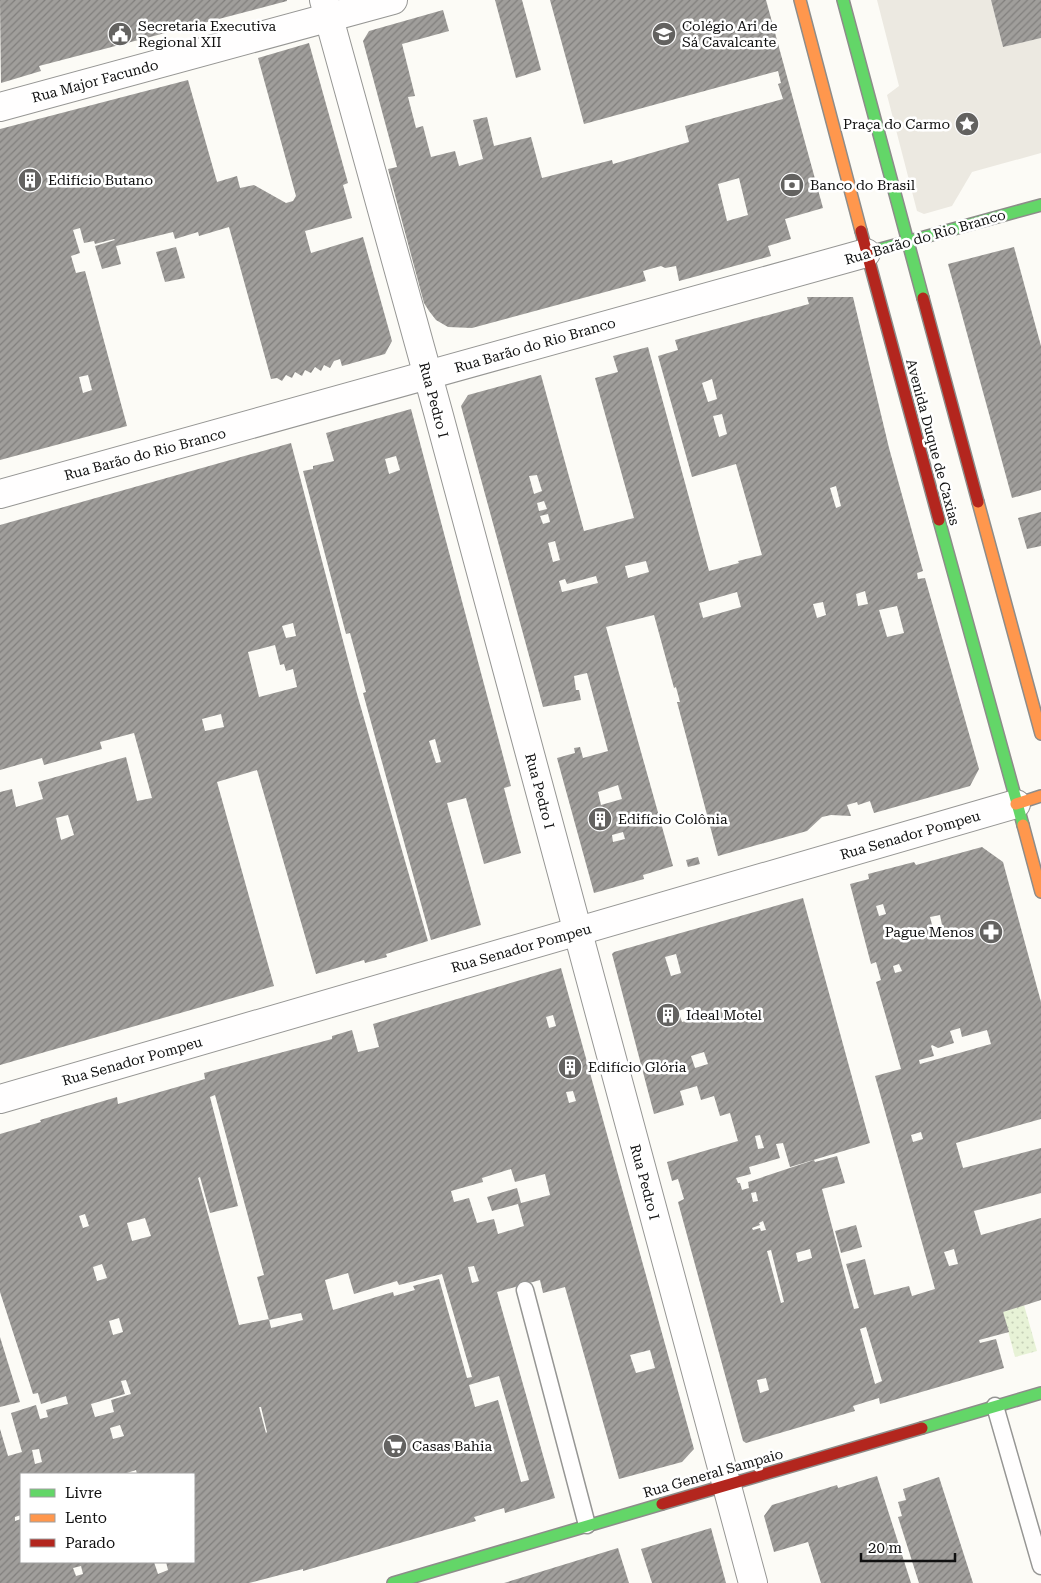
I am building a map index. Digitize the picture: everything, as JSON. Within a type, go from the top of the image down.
[{"type":"main road","name":"Avenida Duque de Caxias","points":[[800,0],[866,253],[1029,800],[1041,892]]},
{"type":"main road","name":"Avenida Duque de Caxias","points":[[843,0],[1041,734]]},
{"type":"main road","name":"Rua Barão do Rio Branco","points":[[866,253],[1041,205]]},
{"type":"main road","name":"Rua General Sampaio","points":[[393,1583],[1041,1393]]},
{"type":"street","name":"Rua Major Facundo","points":[[0,107],[326,9],[393,0]]},
{"type":"street","name":"Rua Pedro I","points":[[326,9],[427,375],[726,1486],[754,1583]]},
{"type":"street","name":"Rua Barão do Rio Branco","points":[[0,494],[866,253]]},
{"type":"street","name":"Rua Senador Pompeu","points":[[0,1099],[1029,800]]},
{"type":"lane","points":[[525,1290],[587,1525]]},
{"type":"lane","points":[[995,1406],[1041,1566]]},
{"type":"green space","points":[[1024,1305],[1037,1351],[1015,1357],[1003,1312]]},
{"type":"shaded area","name":"Praça do Carmo","points":[[877,0],[991,0],[1003,47],[1041,38],[1041,153],[972,172],[952,206],[924,214],[917,211],[887,95],[899,86]]},
{"type":"building","points":[[0,0],[287,1],[39,66],[41,71],[1,83]]},
{"type":"building","points":[[495,0],[522,0],[541,70],[516,78]]},
{"type":"building","points":[[550,0],[766,0],[823,208],[785,219],[791,239],[768,246],[771,256],[679,281],[676,266],[665,268],[661,266],[643,271],[646,281],[472,328],[448,327],[436,320],[424,303],[388,169],[397,167],[363,41],[369,31],[443,10],[449,31],[402,44],[415,96],[408,97],[416,128],[423,126],[431,157],[455,151],[459,166],[483,159],[473,120],[487,117],[494,146],[531,137],[542,178],[612,160],[613,164],[689,142],[685,126],[783,99],[778,84],[781,83],[778,71],[584,124]],"holes":[[[739,178],[748,215],[727,221],[718,184]]]},
{"type":"building","points":[[991,0],[1041,0],[1041,38],[1003,47]]},
{"type":"building","points":[[309,43],[348,183],[343,185],[352,218],[305,231],[311,253],[363,237],[392,341],[385,354],[342,366],[340,359],[334,361],[330,368],[324,365],[321,371],[315,367],[311,373],[305,370],[302,376],[295,372],[292,378],[286,375],[282,381],[277,378],[271,379],[229,227],[199,236],[198,232],[175,239],[173,232],[116,246],[121,264],[102,269],[95,246],[115,240],[95,244],[94,241],[84,243],[80,228],[73,230],[80,253],[71,256],[76,273],[85,271],[127,426],[0,460],[0,129],[188,80],[217,182],[237,176],[240,188],[254,185],[286,203],[293,201],[296,196],[258,58]],"holes":[[[88,375],[92,390],[83,393],[79,377]]]},
{"type":"building","points":[[176,247],[185,278],[165,282],[156,252]]},
{"type":"building","points":[[1014,247],[1041,346],[1041,490],[1012,498],[948,264]]},
{"type":"building","points":[[807,297],[853,297],[889,448],[923,571],[917,573],[918,579],[925,578],[979,769],[970,786],[874,813],[870,801],[858,805],[857,802],[847,805],[851,816],[831,815],[822,817],[807,831],[718,856],[677,702],[680,702],[676,687],[674,688],[654,615],[606,627],[673,866],[643,875],[644,879],[594,893],[557,758],[575,753],[574,748],[580,747],[583,758],[608,751],[587,673],[574,676],[576,690],[579,690],[581,700],[543,707],[461,406],[468,395],[541,375],[584,531],[634,518],[595,378],[618,372],[613,356],[648,347],[709,571],[739,563],[738,561],[762,555],[736,464],[692,477],[658,356],[678,350],[675,340],[809,304]],"holes":[[[712,379],[717,399],[708,402],[702,383]],[[722,414],[727,434],[719,437],[713,416]],[[537,475],[542,491],[534,494],[529,476]],[[836,486],[841,506],[836,508],[830,488]],[[544,501],[547,509],[539,511],[537,503]],[[548,514],[550,522],[543,524],[540,516]],[[555,541],[560,560],[553,562],[548,543]],[[646,561],[649,572],[628,578],[625,566]],[[596,576],[598,583],[562,592],[559,581],[565,579],[567,584]],[[865,591],[868,604],[858,606],[856,594]],[[737,592],[741,607],[703,618],[699,603]],[[823,602],[826,615],[817,618],[813,604]],[[897,606],[904,633],[887,637],[879,610]],[[618,785],[622,799],[601,805],[598,792]],[[623,832],[625,839],[613,842],[612,835]]]},
{"type":"building","points":[[411,409],[511,786],[504,788],[521,853],[484,864],[466,798],[447,803],[481,925],[431,940],[363,693],[366,692],[350,633],[346,634],[303,471],[313,469],[313,466],[334,461],[326,433]],"holes":[[[396,456],[400,470],[389,474],[385,459]],[[435,739],[441,762],[436,763],[429,741]]]},
{"type":"building","points":[[291,443],[357,694],[428,941],[386,954],[387,957],[365,963],[364,960],[316,974],[257,770],[217,782],[274,986],[0,1065],[0,792],[12,789],[16,807],[43,799],[38,782],[126,757],[137,801],[152,798],[134,733],[100,742],[102,749],[44,765],[42,758],[0,770],[0,525]],"holes":[[[293,623],[296,636],[286,638],[282,626]],[[275,645],[280,665],[284,664],[286,671],[293,669],[297,687],[259,697],[248,652]],[[221,714],[224,727],[205,731],[202,719]],[[68,815],[74,835],[61,840],[56,818]]]},
{"type":"building","points":[[1041,512],[1041,546],[1027,549],[1018,518]]},
{"type":"building","points":[[982,847],[1003,862],[1041,1002],[1041,1119],[956,1143],[963,1168],[1041,1148],[1041,1193],[974,1211],[981,1235],[1041,1218],[1041,1300],[1003,1312],[1009,1332],[979,1340],[980,1343],[996,1339],[1004,1368],[880,1404],[879,1398],[853,1406],[855,1411],[746,1443],[743,1441],[678,1202],[684,1199],[678,1179],[672,1181],[667,1162],[738,1141],[730,1113],[720,1116],[714,1096],[701,1100],[697,1086],[680,1091],[684,1105],[654,1114],[612,954],[803,898],[870,1143],[790,1167],[783,1143],[776,1144],[780,1158],[749,1167],[751,1174],[736,1178],[742,1190],[749,1188],[748,1182],[814,1160],[815,1162],[837,1156],[845,1183],[822,1189],[854,1309],[859,1308],[846,1264],[865,1259],[874,1295],[909,1286],[912,1296],[935,1289],[875,1076],[901,1069],[876,982],[881,980],[876,962],[871,964],[850,884],[869,879],[868,874],[914,862],[916,865]],"holes":[[[883,904],[886,914],[879,916],[876,906]],[[940,915],[942,925],[933,928],[930,917]],[[676,954],[681,973],[671,976],[665,957]],[[899,964],[902,971],[895,973],[893,966]],[[690,1007],[694,1019],[682,1022],[678,1011]],[[960,1028],[962,1037],[987,1030],[991,1044],[920,1064],[919,1060],[934,1056],[932,1045],[938,1048],[954,1043],[950,1031]],[[704,1052],[708,1064],[695,1068],[691,1056]],[[921,1132],[923,1139],[913,1142],[911,1135]],[[760,1135],[764,1148],[758,1149],[755,1136]],[[756,1192],[758,1201],[753,1202],[751,1193]],[[763,1221],[766,1230],[761,1231],[760,1228],[753,1230],[752,1228],[760,1225],[759,1223]],[[810,1249],[812,1258],[798,1262],[796,1253]],[[954,1249],[958,1264],[949,1266],[944,1252]],[[771,1250],[784,1302],[781,1303],[767,1251]],[[866,1327],[882,1381],[875,1384],[860,1329]],[[766,1378],[769,1390],[760,1393],[757,1380]]]},
{"type":"building","points":[[698,857],[700,864],[688,867],[686,860]]},
{"type":"building","points":[[561,968],[694,1449],[682,1462],[619,1479],[565,1287],[543,1293],[540,1280],[497,1292],[555,1498],[505,1513],[504,1508],[474,1517],[476,1521],[303,1571],[303,1569],[249,1583],[0,1583],[0,1429],[8,1456],[22,1452],[11,1413],[36,1405],[40,1419],[48,1417],[46,1410],[68,1404],[66,1396],[41,1404],[38,1393],[33,1394],[0,1292],[0,1134],[117,1097],[118,1104],[205,1079],[204,1073],[332,1039],[332,1036],[352,1030],[358,1052],[379,1047],[373,1024]],"holes":[[[553,1015],[556,1026],[549,1028],[546,1017]],[[573,1091],[576,1101],[569,1103],[566,1092]],[[215,1095],[264,1275],[257,1277],[269,1319],[239,1325],[198,1178],[200,1177],[210,1213],[238,1206],[210,1097]],[[511,1169],[515,1182],[545,1174],[550,1195],[521,1203],[517,1188],[487,1197],[492,1211],[518,1204],[524,1226],[498,1234],[494,1219],[477,1223],[469,1198],[454,1202],[451,1191],[483,1182],[482,1178]],[[85,1214],[89,1226],[83,1228],[79,1216]],[[145,1218],[151,1236],[132,1241],[127,1223]],[[102,1264],[107,1278],[97,1281],[93,1267]],[[474,1266],[479,1281],[472,1283],[468,1267]],[[348,1273],[354,1294],[397,1281],[399,1285],[442,1274],[472,1377],[467,1378],[439,1279],[413,1286],[415,1290],[394,1296],[393,1292],[333,1310],[325,1280]],[[301,1313],[303,1320],[271,1328],[269,1320]],[[119,1318],[123,1332],[113,1335],[109,1321]],[[650,1350],[655,1368],[636,1373],[630,1355]],[[499,1376],[529,1480],[521,1482],[498,1400],[475,1407],[469,1385]],[[126,1380],[131,1394],[111,1400],[114,1412],[95,1417],[91,1404],[125,1394],[121,1381]],[[259,1407],[261,1407],[267,1432],[266,1433]],[[120,1425],[124,1436],[113,1439],[110,1428]],[[39,1449],[42,1462],[35,1464],[32,1450]],[[81,1566],[83,1574],[76,1576],[73,1568]]]},
{"type":"building","points":[[856,1225],[862,1247],[841,1253],[835,1231]]},
{"type":"building","points":[[0,1337],[20,1402],[0,1407]]},
{"type":"building","points":[[877,1476],[911,1583],[821,1583],[808,1542],[774,1552],[764,1516],[772,1505],[837,1485],[838,1488]]},
{"type":"building","points":[[939,1477],[973,1583],[919,1583],[898,1517],[902,1516],[898,1502],[906,1500],[903,1489]]},
{"type":"building","points":[[711,1528],[726,1583],[652,1583],[641,1549]]},
{"type":"building","points":[[618,1548],[629,1583],[504,1583]]},
{"type":"traffic: fast","points":[[843,0],[923,298]]},
{"type":"traffic: fast","points":[[866,253],[1041,205]]},
{"type":"traffic: fast","points":[[939,520],[1023,825]]},
{"type":"traffic: fast","points":[[922,1428],[1041,1393]]},
{"type":"traffic: fast","points":[[393,1583],[662,1504]]},
{"type":"traffic: slow","points":[[800,0],[861,231]]},
{"type":"traffic: slow","points":[[978,502],[1041,734]]},
{"type":"traffic: slow","points":[[1016,804],[1041,796]]},
{"type":"traffic: slow","points":[[1023,825],[1041,892]]},
{"type":"traffic: jam","points":[[861,231],[939,520]]},
{"type":"traffic: jam","points":[[923,298],[978,502]]},
{"type":"traffic: jam","points":[[662,1504],[922,1428]]},
{"type":"place","name":"Secretaria Executiva Regional XII","points":[[120,34]]},
{"type":"place","name":"Colégio Ari de Sá Cavalcante","points":[[664,34]]},
{"type":"place","name":"Praça do Carmo","points":[[967,124]]},
{"type":"place","name":"Edifício Butano","points":[[30,180]]},
{"type":"place","name":"Banco do Brasil","points":[[792,185]]},
{"type":"place","name":"Edifício Colônia","points":[[600,819]]},
{"type":"place","name":"Pague Menos","points":[[991,932]]},
{"type":"place","name":"Ideal Motel","points":[[668,1015]]},
{"type":"place","name":"Edifício Glória","points":[[570,1067]]},
{"type":"place","name":"Casas Bahia","points":[[395,1446]]}]
